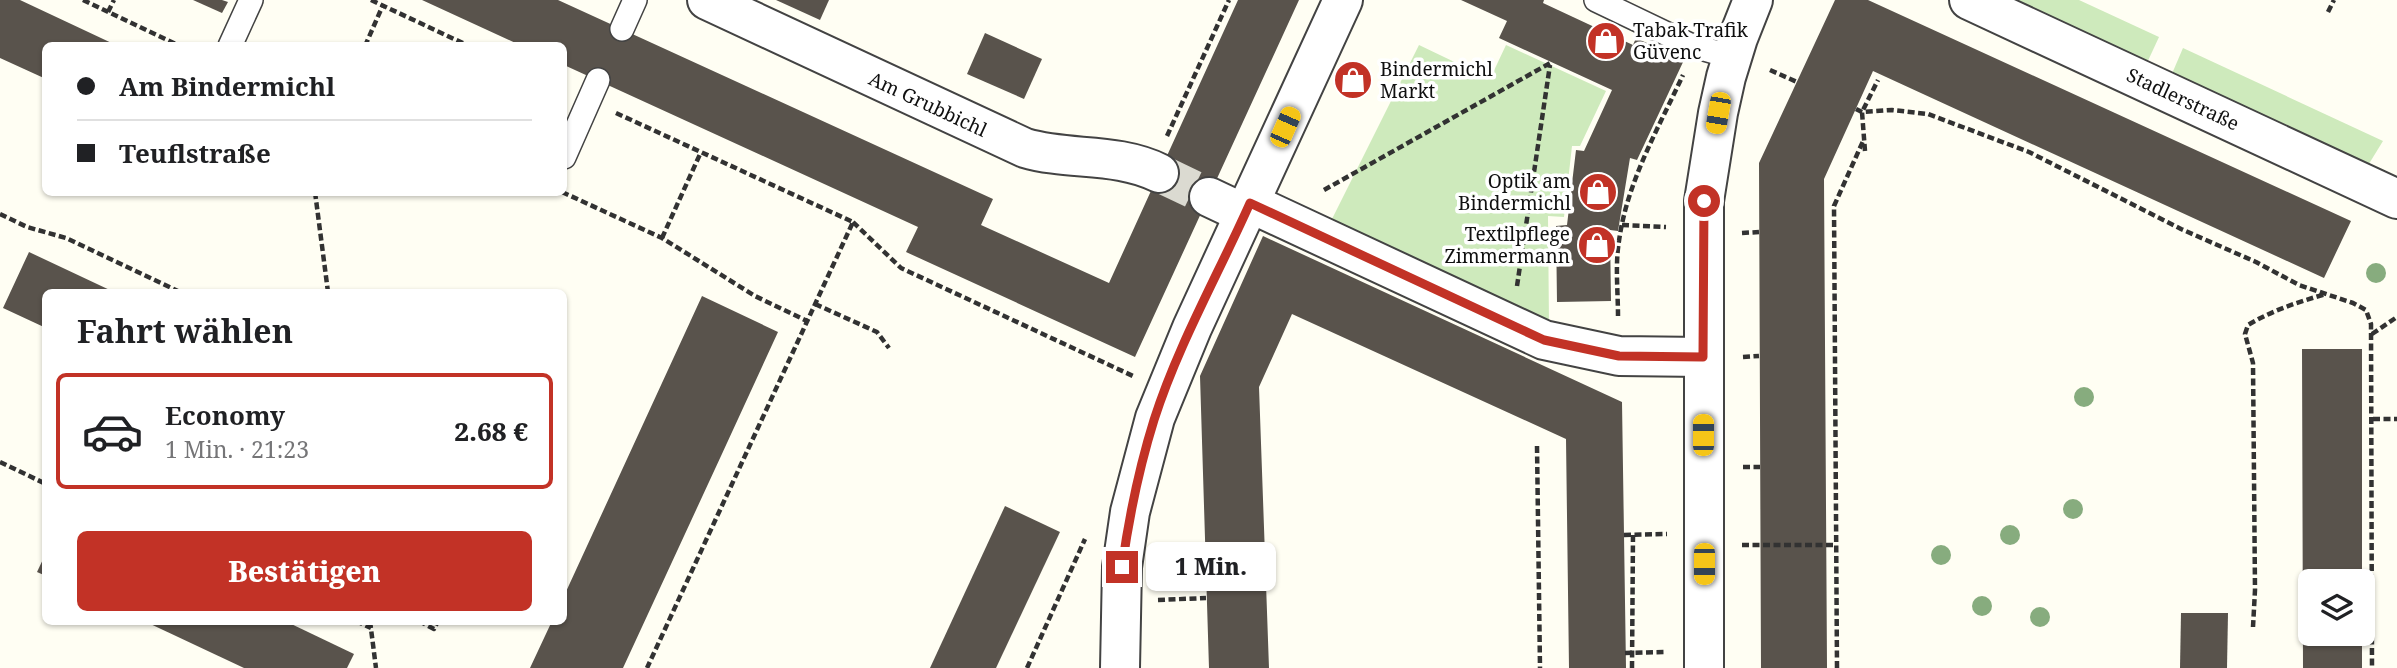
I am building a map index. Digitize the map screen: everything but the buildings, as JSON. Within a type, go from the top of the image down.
[{"type":"street","name":"Am Grubbichl","points":[[707,0],[1025,148],[1056,155],[1142,165],[1162,156]]},
{"type":"street","points":[[1120,668],[1122,567],[1130,512],[1155,418],[1171,376],[1343,0]]},
{"type":"street","points":[[1688,660],[1719,357],[1704,201],[1718,113],[1732,57],[1753,0]]},
{"type":"street","name":"Stadlerstraße","points":[[1969,0],[2395,194]]},
{"type":"street","points":[[1209,197],[1247,209],[1544,340],[1619,356],[1719,357]]},
{"type":"lane","points":[[232,42],[251,0]]},
{"type":"lane","points":[[622,29],[635,0]]},
{"type":"lane","points":[[1596,0],[1690,45],[1732,57]]},
{"type":"lane","points":[[567,150],[594,90]]},
{"type":"path","points":[[83,0],[172,42]]},
{"type":"path","points":[[108,12],[114,0]]},
{"type":"path","points":[[371,0],[461,42]]},
{"type":"path","points":[[1162,156],[1229,0]]},
{"type":"path","points":[[2328,12],[2334,0]]},
{"type":"path","points":[[367,42],[383,5]]},
{"type":"path","points":[[1324,190],[1551,64],[1509,324]]},
{"type":"path","points":[[1619,356],[1618,243],[1622,225],[1637,173],[1686,68]]},
{"type":"path","points":[[1770,70],[1797,82]]},
{"type":"path","points":[[1865,151],[1863,113],[1878,79]]},
{"type":"path","points":[[594,90],[701,152],[853,222],[901,268],[1143,380]]},
{"type":"path","points":[[1856,109],[1863,113],[1892,110],[1928,114],[2029,152],[2299,285],[2366,310],[2371,324],[2372,668]]},
{"type":"path","points":[[1837,668],[1834,206],[1864,139]]},
{"type":"path","points":[[662,238],[701,152]]},
{"type":"path","points":[[567,194],[662,238],[755,296],[807,321]]},
{"type":"path","points":[[316,196],[328,289]]},
{"type":"path","points":[[0,214],[27,227],[66,238],[174,289]]},
{"type":"path","points":[[647,668],[853,222]]},
{"type":"path","points":[[1622,225],[1672,228]]},
{"type":"path","points":[[1736,233],[1759,232]]},
{"type":"path","points":[[2253,627],[2253,363],[2245,334],[2248,325],[2274,311],[2327,294]]},
{"type":"path","points":[[815,304],[877,332],[889,348]]},
{"type":"path","points":[[2371,335],[2397,317]]},
{"type":"path","points":[[1719,357],[1759,356]]},
{"type":"path","points":[[2372,419],[2397,419]]},
{"type":"path","points":[[1537,446],[1540,668]]},
{"type":"path","points":[[0,462],[42,482]]},
{"type":"path","points":[[1735,468],[1760,467]]},
{"type":"path","points":[[1624,535],[1672,533]]},
{"type":"path","points":[[1632,668],[1633,534]]},
{"type":"path","points":[[1027,668],[1085,538],[1095,539]]},
{"type":"path","points":[[1735,545],[1836,545]]},
{"type":"path","points":[[1147,600],[1206,598]]},
{"type":"path","points":[[364,625],[370,628],[376,668]]},
{"type":"path","points":[[1626,653],[1688,660]]},
{"type":"green space","points":[[2006,0],[2079,0],[2159,37],[2146,65]]},
{"type":"green space","points":[[1419,45],[1490,79],[1506,45],[1606,91],[1580,146],[1572,146],[1564,217],[1548,216],[1549,326],[1331,221]]},
{"type":"green space","points":[[2183,48],[2383,141],[2367,167],[2171,76]]},
{"type":"tunnel","points":[[1159,173],[1209,197]]},
{"type":"place","name":"Tabak Trafik Güvenc","points":[[1606,41]]},
{"type":"place","name":"Bindermichl Markt","points":[[1353,80]]},
{"type":"place","name":"Optik am Bindermichl","points":[[1598,192]]},
{"type":"place","name":"Textilpflege Zimmermann","points":[[1597,245]]},
{"type":"route","points":[[1122,567],[1130,512],[1155,418],[1192,328],[1250,203],[1544,340],[1619,356],[1703,357],[1704,201]]}]
